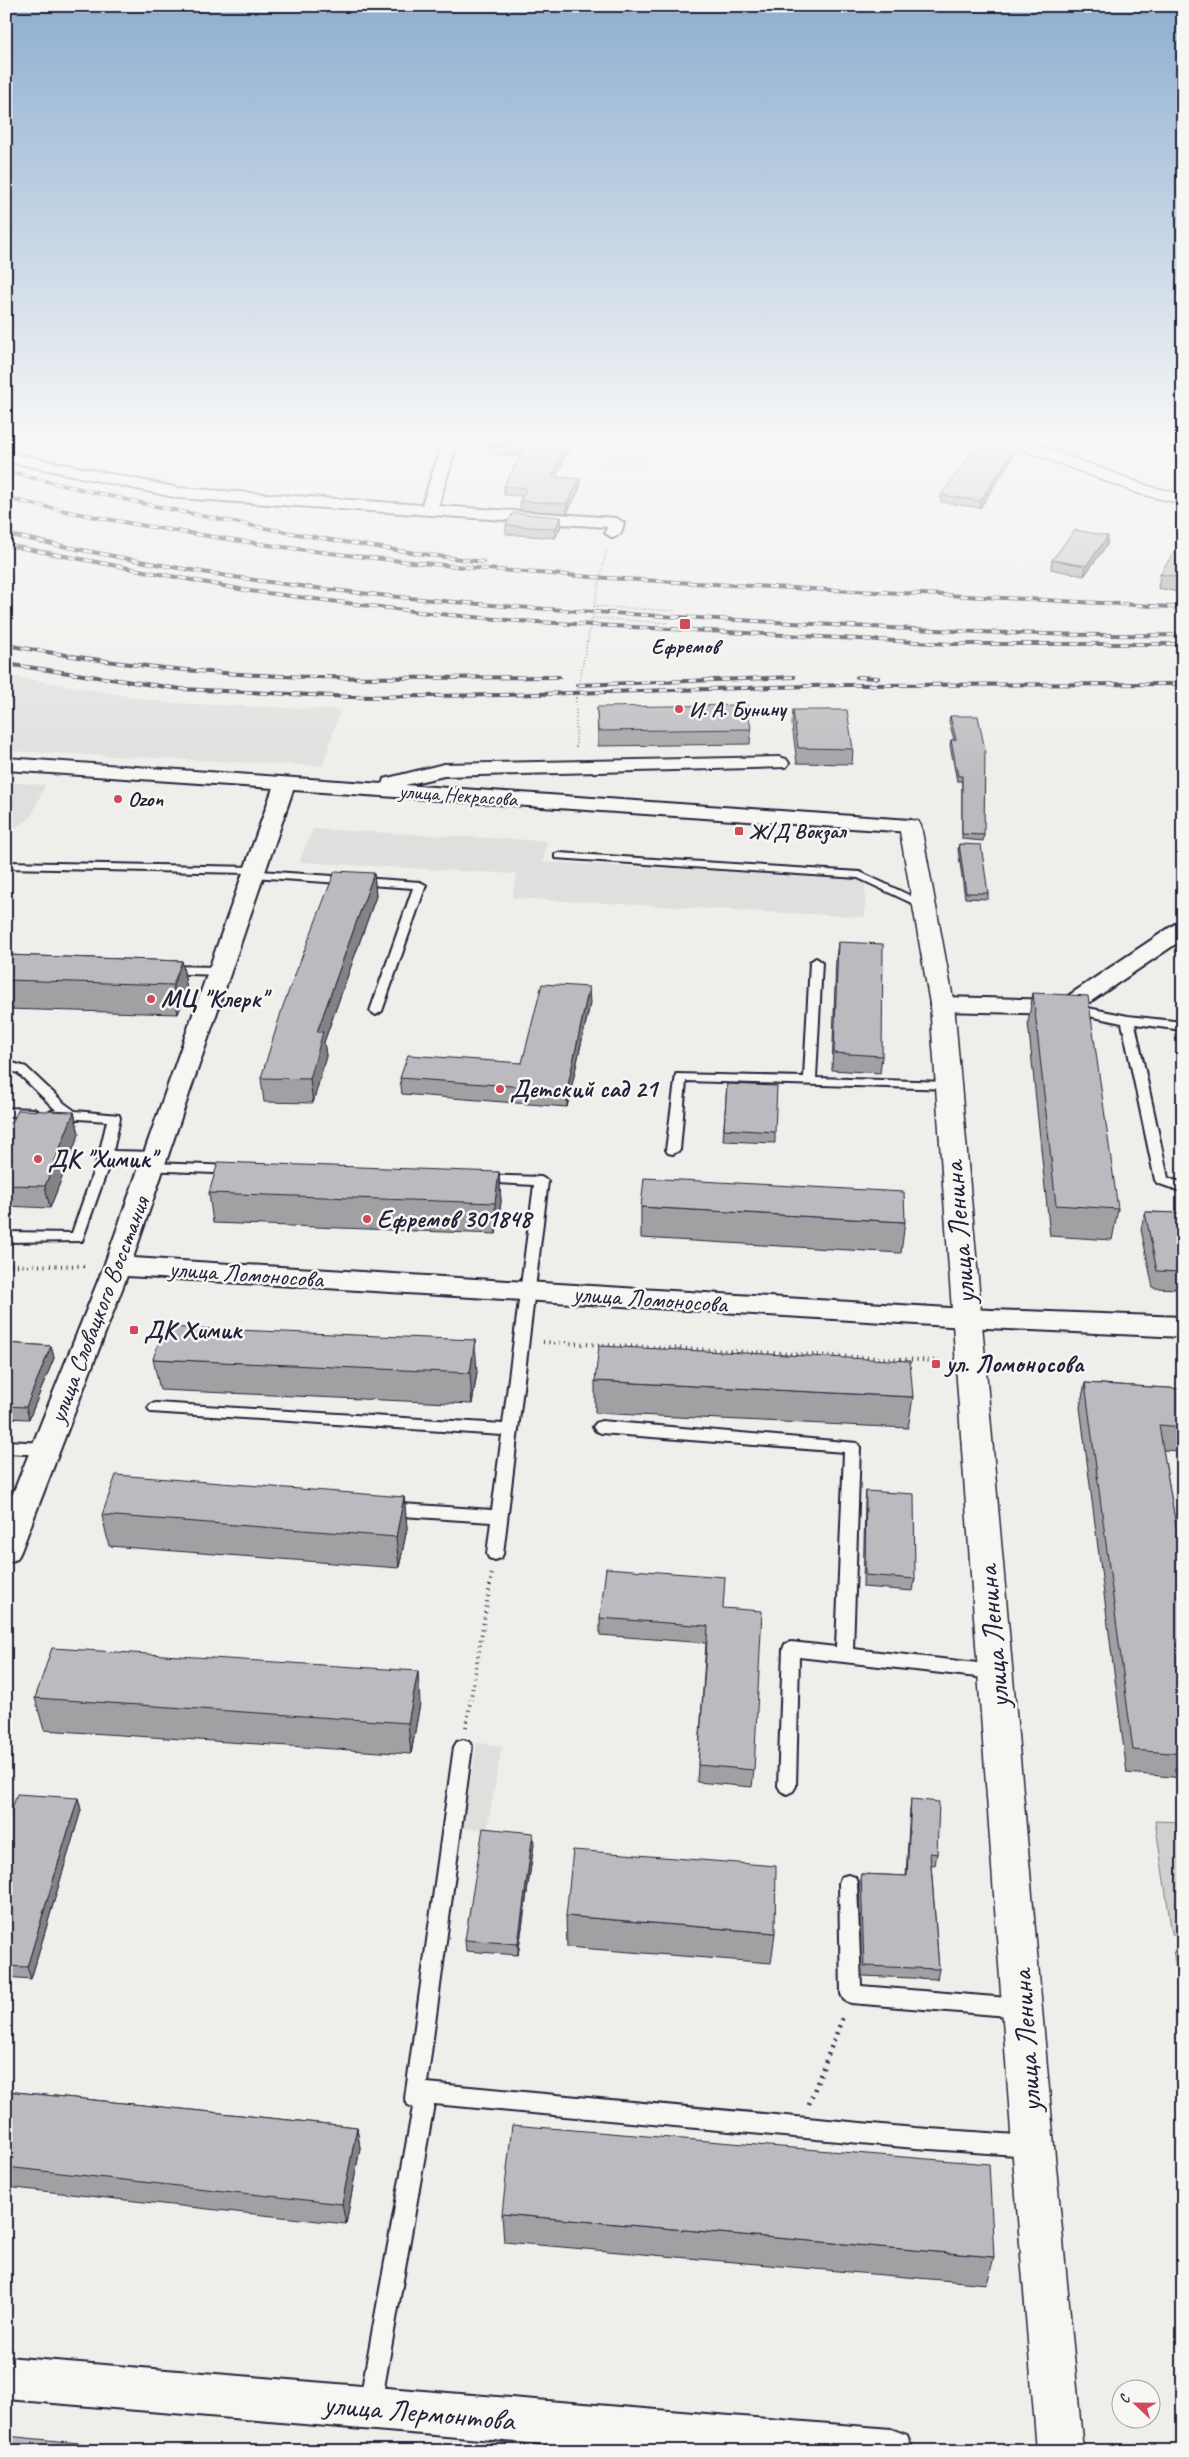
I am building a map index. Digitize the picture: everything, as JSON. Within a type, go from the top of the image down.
[{"type":"main road","name":"улица Ленина","points":[[910,826],[942,1004],[969,1362],[1024,2008],[1033,2146],[1060,2451]]},
{"type":"street","points":[[374,789],[402,779],[444,770],[779,763]]},
{"type":"street","name":"улица Некрасова","points":[[6,764],[910,826]]},
{"type":"street","name":"улица Словацкого Восстания","points":[[6,1551],[118,1266],[285,783]]},
{"type":"street","points":[[942,1004],[1067,1007],[1183,929]]},
{"type":"street","name":"улица Ломоносова","points":[[118,1266],[966,1318],[1183,1327]]},
{"type":"street","name":"улица Лермонтова","points":[[6,2378],[370,2408],[608,2439],[891,2451]]},
{"type":"lane","points":[[558,856],[860,875],[924,905]]},
{"type":"lane","points":[[6,865],[254,872],[420,885],[376,1011]]},
{"type":"lane","points":[[810,1081],[816,962]]},
{"type":"lane","points":[[152,970],[220,971]]},
{"type":"lane","points":[[1067,1007],[1128,1020],[1183,1026]]},
{"type":"lane","points":[[1128,1020],[1162,1180],[1183,1188]]},
{"type":"lane","points":[[6,1064],[22,1070],[59,1106],[73,1115]]},
{"type":"lane","points":[[673,1150],[680,1076],[948,1086]]},
{"type":"lane","points":[[6,1112],[114,1118],[106,1155],[77,1238],[6,1237]]},
{"type":"lane","points":[[106,1155],[252,1170]]},
{"type":"lane","points":[[471,1179],[541,1181],[494,1554]]},
{"type":"lane","points":[[156,1408],[510,1430]]},
{"type":"lane","points":[[601,1427],[852,1447],[844,1655]]},
{"type":"lane","points":[[6,1447],[46,1450]]},
{"type":"lane","points":[[372,1508],[499,1517]]},
{"type":"lane","points":[[787,1786],[791,1649],[996,1672]]},
{"type":"lane","points":[[463,1747],[415,2098],[426,2093],[800,2128],[1033,2146]]},
{"type":"lane","points":[[848,1883],[851,1994],[1024,2008]]},
{"type":"lane","points":[[370,2408],[426,2093]]},
{"type":"path","points":[[577,723],[576,698],[603,563]]},
{"type":"path","points":[[594,606],[675,611]]},
{"type":"path","points":[[593,618],[668,623]]},
{"type":"path","points":[[6,1265],[118,1266]]},
{"type":"path","points":[[521,1341],[969,1362]]},
{"type":"path","points":[[463,1747],[494,1554]]},
{"type":"path","points":[[800,2128],[851,1994]]},
{"type":"shaded area","points":[[6,675],[168,703],[340,710],[323,766],[6,751]]},
{"type":"shaded area","points":[[6,782],[45,785],[30,819],[6,832]]},
{"type":"shaded area","points":[[313,829],[547,841],[543,862],[865,879],[865,917],[512,898],[517,874],[299,862]]},
{"type":"shaded area","points":[[477,1743],[502,1746],[487,1830],[462,1828]]},
{"type":"shaded area","points":[[1155,1821],[1183,1822],[1183,1936],[1172,1934]]},
{"type":"building","points":[[1055,557],[1093,557],[1086,566],[1052,560]]},
{"type":"building","points":[[1171,557],[1183,557],[1183,578],[1160,574]]},
{"type":"building","points":[[747,705],[751,729],[598,731],[597,707]]},
{"type":"building","points":[[793,710],[847,710],[853,749],[798,748]]},
{"type":"building","points":[[950,716],[978,716],[985,750],[984,835],[962,834],[962,776],[958,776],[951,740],[956,740]]},
{"type":"building","points":[[959,844],[981,845],[988,893],[966,893]]},
{"type":"building","points":[[335,871],[374,873],[317,1032],[323,1032],[310,1079],[261,1078],[283,1006]]},
{"type":"building","points":[[838,942],[883,944],[882,1056],[834,1053]]},
{"type":"building","points":[[6,955],[182,961],[173,985],[6,980]]},
{"type":"building","points":[[542,984],[589,987],[567,1090],[400,1078],[408,1055],[522,1063]]},
{"type":"building","points":[[1033,993],[1088,996],[1118,1209],[1056,1205]]},
{"type":"building","points":[[727,1084],[777,1086],[775,1132],[724,1129]]},
{"type":"building","points":[[18,1110],[74,1112],[45,1186],[6,1185],[6,1123],[12,1123]]},
{"type":"building","points":[[218,1162],[499,1172],[495,1203],[209,1193]]},
{"type":"building","points":[[644,1178],[904,1192],[905,1222],[641,1207]]},
{"type":"building","points":[[1145,1212],[1183,1213],[1183,1272],[1157,1271]]},
{"type":"building","points":[[164,1327],[475,1340],[470,1373],[153,1359]]},
{"type":"building","points":[[6,1343],[51,1346],[26,1407],[6,1406]]},
{"type":"building","points":[[599,1346],[910,1361],[913,1397],[595,1381]]},
{"type":"building","points":[[1085,1383],[1183,1389],[1183,1427],[1159,1425],[1183,1568],[1183,1754],[1133,1750]]},
{"type":"building","points":[[116,1475],[404,1497],[396,1537],[102,1515]]},
{"type":"building","points":[[866,1491],[914,1494],[915,1579],[865,1575]]},
{"type":"building","points":[[606,1568],[725,1577],[723,1608],[762,1611],[754,1770],[698,1765],[708,1626],[600,1618]]},
{"type":"building","points":[[52,1648],[418,1671],[408,1723],[35,1698]]},
{"type":"building","points":[[17,1794],[78,1798],[27,1967],[6,1966],[6,1827]]},
{"type":"building","points":[[911,1799],[939,1802],[937,1854],[930,1853],[939,1969],[864,1966],[861,1874],[907,1876]]},
{"type":"building","points":[[483,1828],[533,1833],[518,1944],[465,1940]]},
{"type":"building","points":[[573,1850],[776,1866],[775,1933],[566,1916]]},
{"type":"building","points":[[6,2091],[357,2127],[342,2204],[6,2167]]},
{"type":"building","points":[[512,2125],[989,2164],[994,2257],[502,2214]]},
{"type":"building","points":[[6,2436],[162,2451],[6,2451]]},
{"type":"railway","points":[[68,557],[250,591],[428,613],[518,621],[952,644],[1183,644]]},
{"type":"railway","points":[[115,557],[203,572],[327,589],[503,606],[904,629],[1071,635],[1183,635]]},
{"type":"railway","points":[[361,557],[501,570],[615,578],[1183,608]]},
{"type":"railway","points":[[443,557],[483,562]]},
{"type":"railway","points":[[6,645],[133,664],[253,675],[384,678],[559,677]]},
{"type":"railway","points":[[6,664],[181,689],[353,697],[502,695],[846,685],[1183,684]]},
{"type":"railway","points":[[577,685],[794,677]]},
{"type":"railway","points":[[857,677],[878,678]]},
{"type":"place","name":"Ефремов","points":[[685,624]]},
{"type":"place","name":"И. А. Бунину","points":[[679,709]]},
{"type":"place","name":"Ozon","points":[[118,799]]},
{"type":"place","name":"Ж/Д Вокзал","points":[[739,831]]},
{"type":"place","name":"МЦ \"Клерк\"","points":[[151,999]]},
{"type":"place","name":"Детский сад 21","points":[[500,1089]]},
{"type":"place","name":"ДК \"Химик\"","points":[[38,1159]]},
{"type":"place","name":"Ефремов 301848","points":[[367,1219]]},
{"type":"place","name":"ДК Химик","points":[[134,1330]]},
{"type":"place","name":"ул. Ломоносова","points":[[936,1364]]}]
